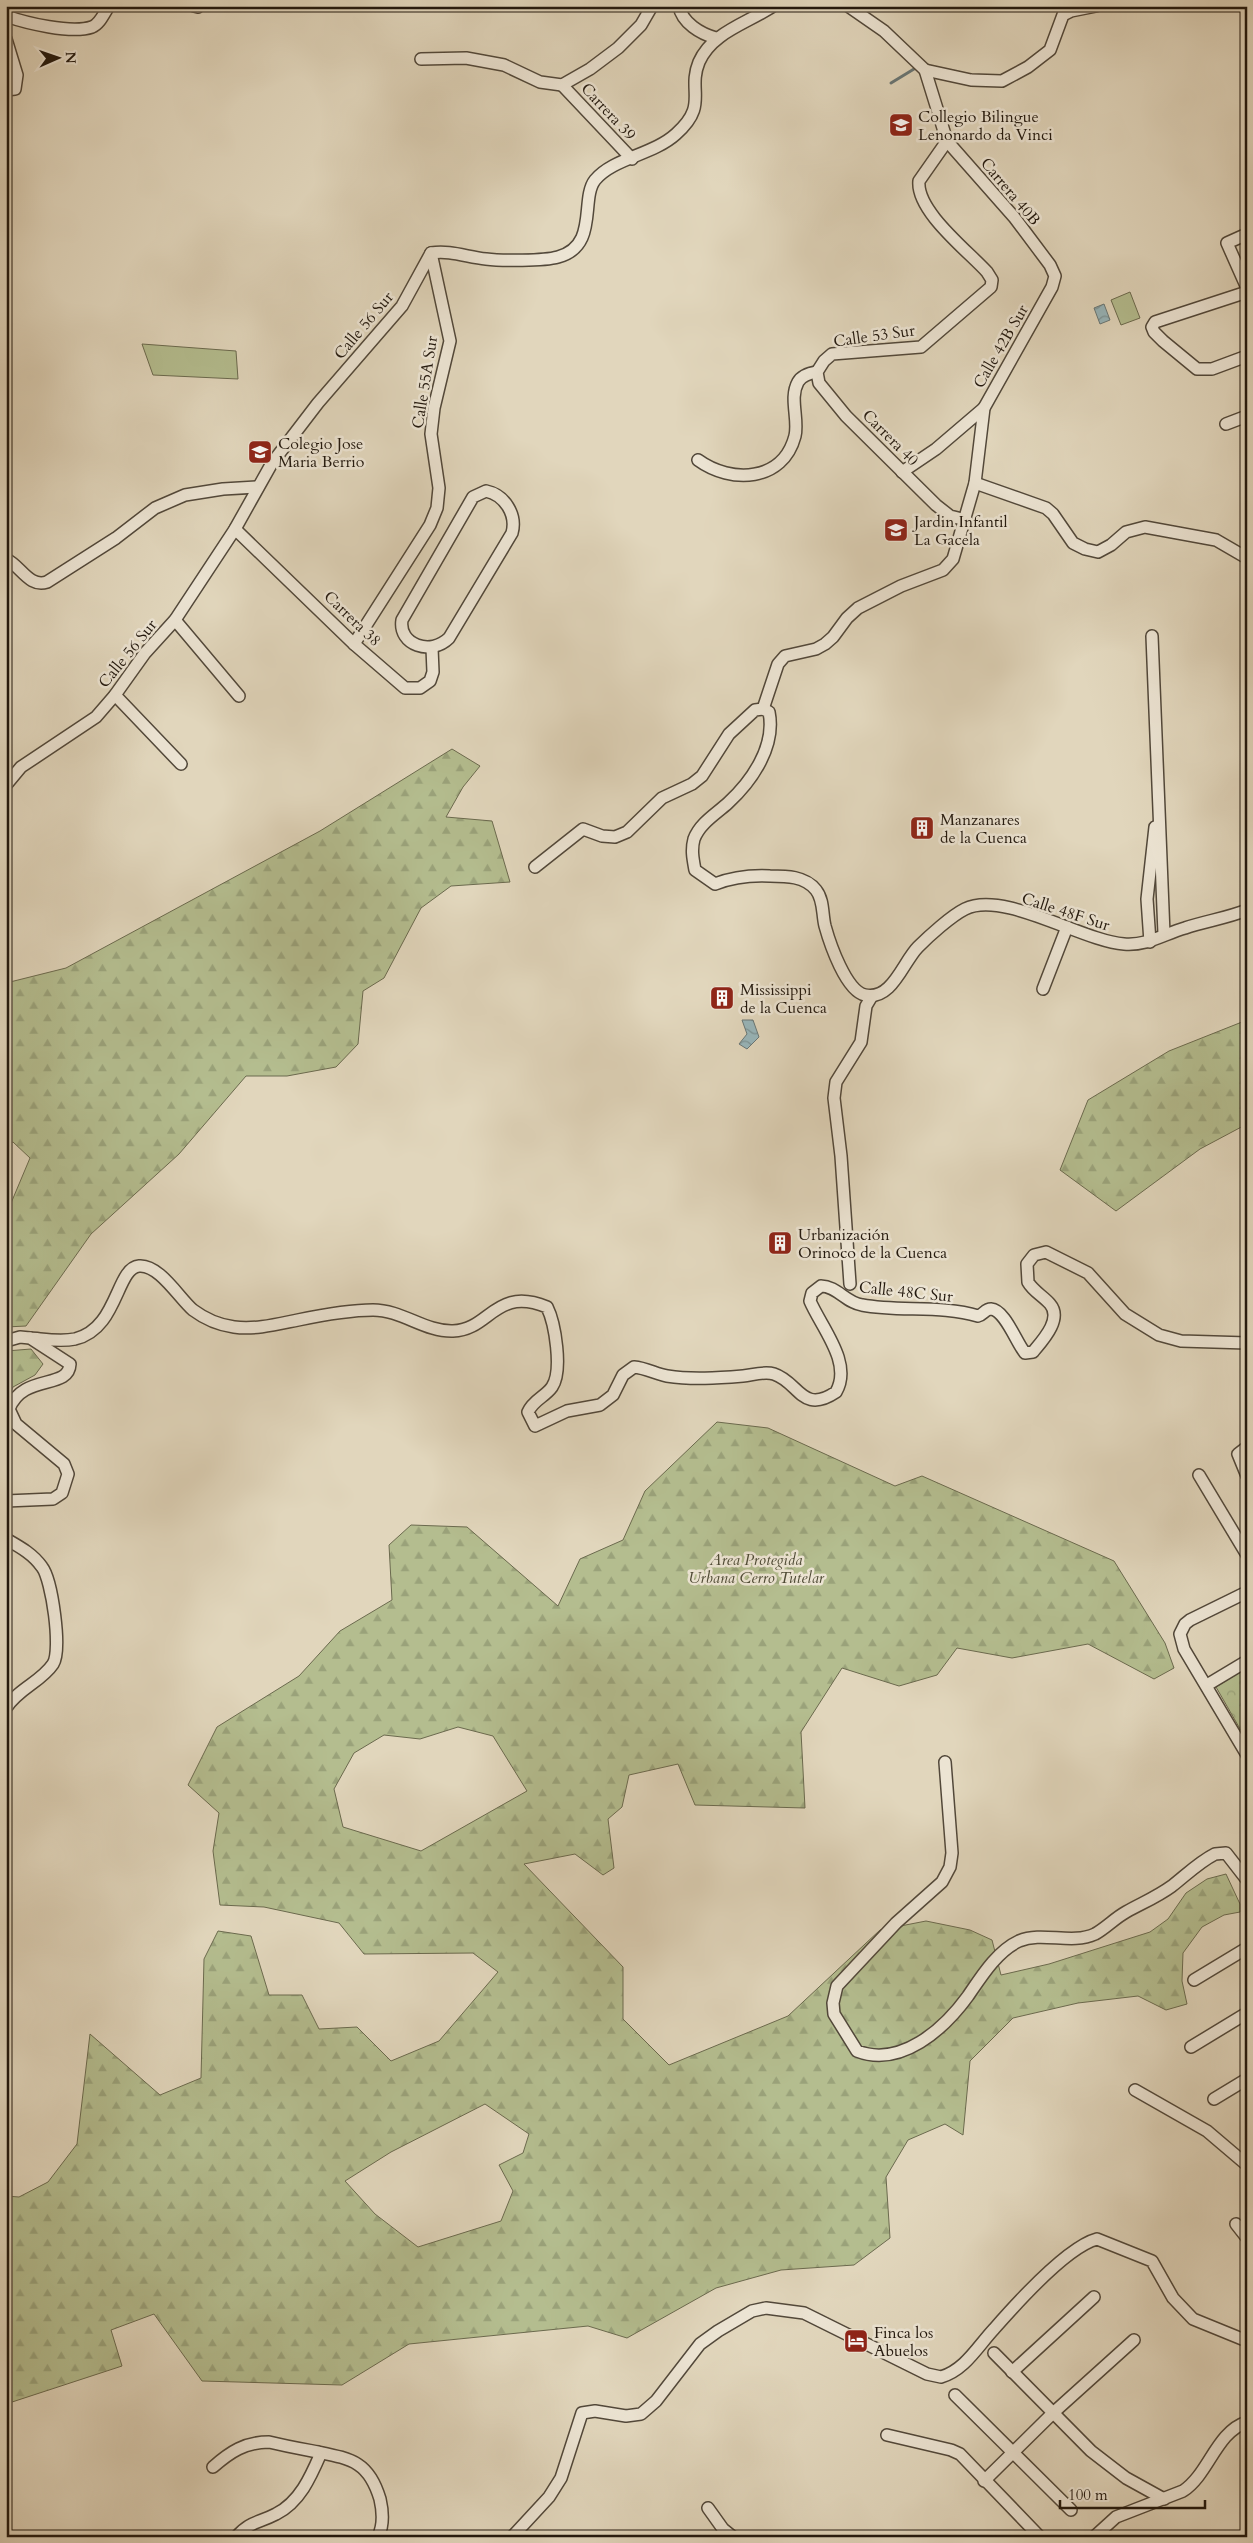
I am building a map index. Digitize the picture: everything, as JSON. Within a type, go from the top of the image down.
[{"type":"street","points":[[6,16],[25,22],[80,28],[92,27],[100,20],[109,6]]},
{"type":"street","points":[[421,59],[466,58],[504,65],[540,82],[562,85],[590,69],[618,48],[640,25],[652,6]]},
{"type":"street","points":[[679,6],[688,23],[705,35],[716,38]]},
{"type":"street","points":[[430,253],[452,252],[489,260],[558,257],[570,251],[580,240],[588,220],[593,181],[607,169],[660,147],[677,134],[691,117],[696,103],[696,77],[699,62],[716,38],[773,6]]},
{"type":"street","name":"Carrera 40B","points":[[848,6],[884,31],[925,70],[948,141],[1014,217],[1050,265],[1055,276],[1052,287]]},
{"type":"street","points":[[925,70],[985,82],[1002,81],[1028,67],[1050,50],[1063,16],[1071,11],[1096,6]]},
{"type":"street","points":[[6,39],[17,81],[15,89],[6,90]]},
{"type":"street","name":"Carrera 39","points":[[562,85],[632,159]]},
{"type":"street","name":"Calle 53 Sur","points":[[817,372],[824,361],[832,354],[921,347],[991,287],[992,280],[972,255],[929,212],[918,190],[919,182],[948,141]]},
{"type":"street","points":[[1247,234],[1226,243],[1247,290],[1156,322],[1152,327],[1154,332],[1163,341],[1197,369],[1212,369],[1247,356]]},
{"type":"street","name":"Calle 56 Sur","points":[[6,785],[21,767],[96,717],[115,695],[145,653],[175,620],[235,529],[272,463],[318,403],[402,306],[430,253]]},
{"type":"street","name":"Calle 55A Sur","points":[[354,644],[430,525],[437,508],[439,488],[431,434],[434,408],[450,342],[430,253]]},
{"type":"street","name":"Calle 42B Sur","points":[[763,709],[778,664],[785,656],[816,649],[825,644],[833,638],[847,618],[858,608],[901,586],[943,570],[953,559],[975,484],[984,408],[1052,287]]},
{"type":"street","points":[[698,460],[710,469],[743,477],[763,472],[776,464],[790,451],[795,435],[794,391],[798,382],[809,373],[817,372]]},
{"type":"street","name":"Carrera 40","points":[[817,372],[819,383],[846,416],[902,472],[950,516],[966,520]]},
{"type":"street","points":[[902,472],[936,449],[984,408]]},
{"type":"street","points":[[1226,424],[1247,416]]},
{"type":"street","points":[[975,484],[1046,508],[1053,514],[1073,543],[1085,550],[1098,552],[1111,545],[1126,532],[1145,527],[1216,540],[1247,558]]},
{"type":"street","points":[[6,559],[13,562],[33,582],[40,584],[47,582],[116,538],[155,508],[185,495],[223,489],[258,487]]},
{"type":"street","points":[[482,492],[490,492],[509,508],[513,520],[512,533],[449,638],[432,648],[425,648],[409,640],[403,632],[402,620],[473,497],[482,492]]},
{"type":"street","name":"Carrera 38","points":[[235,529],[354,644],[405,688],[416,689],[427,684],[432,677],[432,648]]},
{"type":"street","points":[[175,620],[239,696]]},
{"type":"street","points":[[1152,636],[1164,934]]},
{"type":"street","points":[[115,695],[181,764]]},
{"type":"street","points":[[535,867],[583,829],[602,836],[615,837],[627,832],[662,798],[692,784],[702,776],[729,734],[755,710],[763,709],[769,712],[771,724],[762,758],[751,777],[729,802],[704,823],[695,838],[692,854],[695,870],[715,884],[728,879],[746,876],[782,876],[798,878],[815,888],[820,896],[825,926],[850,986],[863,995],[872,996],[866,1006],[860,1042],[836,1082],[834,1098],[841,1156],[850,1284]]},
{"type":"street","points":[[1150,942],[1147,899],[1160,801]]},
{"type":"street","name":"Calle 48F Sur","points":[[872,996],[894,982],[916,948],[965,909],[993,906],[1032,913],[1104,942],[1139,945],[1150,942],[1164,934],[1230,917],[1247,910]]},
{"type":"street","points":[[1043,989],[1067,926]]},
{"type":"street","name":"Calle 48C Sur","points":[[30,1338],[76,1338],[98,1328],[108,1316],[127,1273],[132,1267],[141,1266],[151,1268],[193,1309],[209,1321],[235,1328],[265,1327],[313,1317],[371,1310],[385,1311],[436,1329],[447,1331],[463,1330],[495,1309],[512,1302],[532,1301],[547,1307],[553,1320],[556,1380],[548,1392],[530,1406],[529,1416],[536,1426],[567,1411],[600,1404],[613,1395],[624,1375],[634,1367],[666,1376],[696,1378],[770,1374],[786,1381],[803,1397],[820,1400],[826,1398],[836,1392],[842,1373],[839,1360],[810,1301],[812,1293],[821,1286],[832,1288],[843,1297],[862,1306],[978,1316],[988,1310],[993,1310],[1005,1318],[1024,1352],[1033,1352],[1046,1336],[1053,1321],[1054,1313],[1051,1306],[1031,1288],[1026,1275],[1027,1264],[1034,1255],[1042,1253],[1054,1256],[1088,1273],[1125,1314],[1159,1335],[1181,1341],[1247,1343]]},
{"type":"street","points":[[6,1341],[20,1337],[30,1338],[70,1364],[70,1371],[66,1377],[32,1385],[20,1392],[12,1400],[9,1409],[16,1424],[64,1464],[68,1474],[62,1493],[53,1499],[6,1501]]},
{"type":"street","points":[[1245,1473],[1238,1454],[1247,1447]]},
{"type":"street","points":[[1200,1475],[1247,1555]]},
{"type":"street","points":[[6,1539],[28,1552],[43,1568],[50,1583],[57,1650],[54,1662],[45,1673],[25,1687],[6,1708]]},
{"type":"street","points":[[1247,1592],[1185,1624],[1180,1634],[1181,1642],[1247,1755]]},
{"type":"street","points":[[1207,1685],[1247,1661]]},
{"type":"street","points":[[945,1762],[952,1853],[950,1867],[942,1882],[896,1923],[837,1986],[833,2003],[834,2014],[857,2051],[865,2054],[893,2054],[929,2037],[943,2025],[990,1966],[1020,1940],[1032,1938],[1070,1939],[1093,1934],[1126,1912],[1152,1901],[1211,1856],[1223,1853],[1230,1857],[1247,1880]]},
{"type":"street","points":[[1194,1980],[1247,1948]]},
{"type":"street","points":[[1191,2047],[1247,2013]]},
{"type":"street","points":[[1214,2099],[1247,2079]]},
{"type":"street","points":[[1135,2090],[1207,2131],[1247,2165]]},
{"type":"street","points":[[1236,2224],[1246,2236]]},
{"type":"street","points":[[512,2537],[549,2497],[561,2478],[582,2413],[595,2411],[626,2416],[641,2414],[656,2401],[700,2344],[718,2331],[758,2309],[774,2308],[804,2313],[928,2374],[941,2377],[962,2365],[1019,2302],[1064,2259],[1081,2245],[1097,2239],[1152,2261],[1173,2298],[1193,2318],[1216,2330],[1247,2341]]},
{"type":"street","points":[[1012,2372],[1094,2297]]},
{"type":"street","points":[[984,2481],[1053,2413],[1134,2340]]},
{"type":"street","points":[[994,2353],[1071,2433],[1108,2465],[1126,2478],[1164,2499]]},
{"type":"street","points":[[955,2395],[1071,2510]]},
{"type":"street","points":[[1094,2537],[1116,2517],[1164,2499],[1192,2485],[1230,2433],[1247,2422]]},
{"type":"street","points":[[887,2435],[951,2450],[960,2454],[1040,2537]]},
{"type":"street","points":[[213,2467],[230,2453],[257,2442],[269,2442],[350,2459],[359,2464],[370,2476],[377,2491],[382,2510],[382,2525],[378,2537]]},
{"type":"street","points":[[236,2537],[248,2525],[272,2516],[290,2505],[309,2480],[321,2453]]},
{"type":"street","points":[[708,2508],[723,2529],[733,2537]]},
{"type":"green space","points":[[1130,292],[1140,318],[1121,325],[1111,300]]},
{"type":"green space","points":[[142,344],[236,351],[238,379],[153,375]]},
{"type":"green space","points":[[452,749],[480,766],[463,787],[446,817],[492,821],[510,882],[451,886],[421,908],[384,978],[363,991],[358,1044],[336,1067],[287,1076],[246,1076],[179,1154],[91,1234],[26,1326],[6,1327],[6,1215],[30,1158],[13,1142],[6,1144],[6,983],[66,968],[320,831]]},
{"type":"green space","points":[[1247,1020],[1247,1124],[1200,1149],[1116,1211],[1060,1170],[1088,1100],[1169,1051]]},
{"type":"green space","points":[[31,1349],[43,1364],[35,1375],[13,1387],[6,1401],[6,1351]]},
{"type":"green space","name":"Area Protegida Urbana Cerro Tutelar","points":[[717,1422],[768,1428],[895,1486],[922,1476],[1114,1561],[1165,1643],[1174,1668],[1154,1679],[1088,1644],[1012,1658],[957,1648],[937,1675],[899,1686],[842,1668],[801,1732],[805,1808],[695,1805],[678,1764],[629,1775],[622,1807],[608,1819],[614,1868],[603,1875],[575,1854],[524,1864],[623,1967],[623,2019],[669,2065],[788,2016],[880,1930],[926,1921],[970,1930],[992,1940],[1001,1975],[1049,1964],[1150,1932],[1168,1919],[1186,1893],[1207,1879],[1226,1874],[1240,1904],[1240,1912],[1224,1915],[1202,1927],[1183,1953],[1182,1981],[1187,2004],[1166,2010],[1138,1996],[1078,2003],[1013,2018],[970,2061],[963,2135],[945,2124],[908,2140],[886,2177],[890,2238],[854,2265],[781,2270],[716,2288],[627,2338],[588,2326],[409,2344],[342,2385],[202,2381],[154,2314],[111,2330],[122,2366],[6,2404],[6,2196],[19,2197],[48,2182],[77,2144],[90,2034],[160,2095],[201,2078],[204,1959],[218,1931],[251,1936],[269,1995],[302,1995],[319,2029],[357,2027],[391,2061],[439,2041],[498,1972],[473,1953],[364,1954],[339,1923],[264,1907],[220,1905],[213,1851],[219,1813],[188,1785],[217,1727],[299,1676],[340,1631],[392,1600],[389,1545],[411,1525],[467,1527],[558,1606],[580,1559],[623,1540],[645,1491]],"holes":[[[458,1727],[493,1736],[527,1791],[421,1851],[343,1827],[334,1789],[354,1753],[384,1735],[420,1739]],[[485,2104],[529,2134],[523,2153],[499,2165],[513,2191],[501,2221],[418,2247],[375,2214],[345,2181],[391,2152]]]},
{"type":"green space","points":[[1247,1668],[1247,1741],[1216,1687]]},
{"type":"water","points":[[1104,304],[1110,320],[1100,324],[1094,308]]},
{"type":"water","points":[[742,1020],[753,1020],[759,1037],[747,1049],[739,1044],[747,1034]]},
{"type":"waterway","points":[[891,83],[914,69]]},
{"type":"place","name":"Collegio Bilingue Lenonardo da Vinci","points":[[901,125]]},
{"type":"place","name":"Colegio Jose Maria Berrio","points":[[260,452]]},
{"type":"place","name":"Jardin Infantil La Gacela","points":[[896,530]]},
{"type":"place","name":"Manzanares de la Cuenca","points":[[922,828]]},
{"type":"place","name":"Mississippi de la Cuenca","points":[[722,998]]},
{"type":"place","name":"Urbanización Orinoco de la Cuenca","points":[[780,1243]]},
{"type":"place","name":"Finca los Abuelos","points":[[856,2341]]}]
